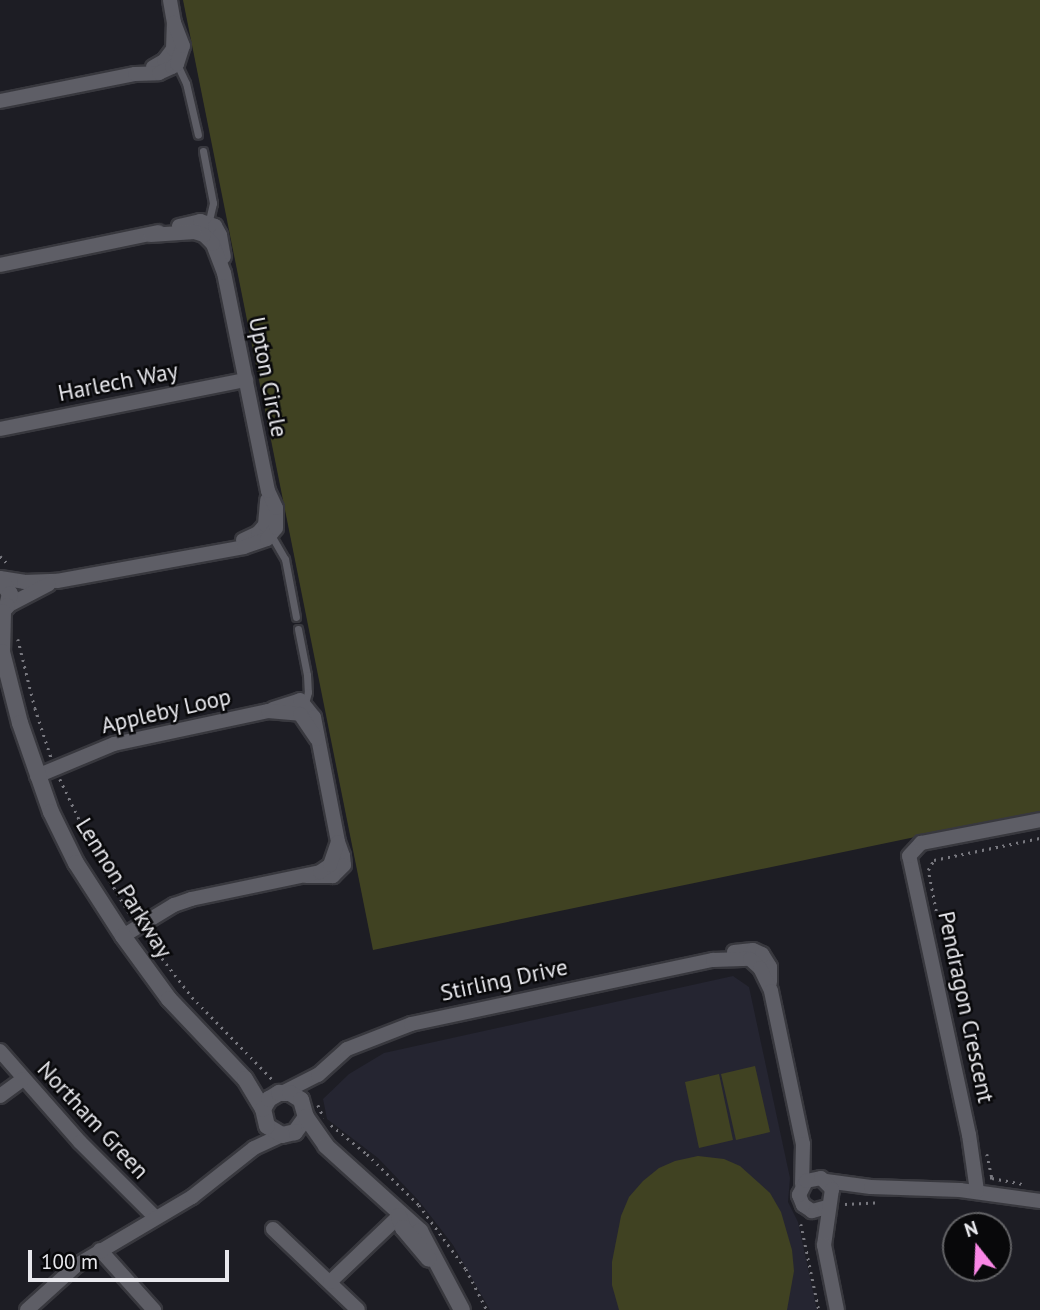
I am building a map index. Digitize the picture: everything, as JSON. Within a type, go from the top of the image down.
[{"type":"street","points":[[0,101],[135,74],[173,60],[174,23],[170,0]]},
{"type":"street","points":[[0,265],[150,235],[206,229]]},
{"type":"street","name":"Upton Circle","points":[[206,229],[224,272],[268,491],[269,530]]},
{"type":"street","name":"Harlech Way","points":[[0,429],[246,380]]},
{"type":"street","points":[[0,579],[24,582],[57,581],[223,549],[269,530]]},
{"type":"street","name":"Lennon Parkway","points":[[0,579],[10,594],[4,611],[1,651],[37,776],[76,863],[123,936],[169,999],[244,1079],[271,1130],[285,1135],[304,1136],[326,1146]]},
{"type":"street","points":[[4,611],[57,581]]},
{"type":"street","name":"Appleby Loop","points":[[37,776],[114,744],[268,711],[290,701],[302,708]]},
{"type":"street","points":[[123,936],[174,905],[191,899],[335,868],[338,842],[314,717],[302,708]]},
{"type":"street","name":"Pendragon Crescent","points":[[975,1184],[970,1135],[914,870],[921,853],[933,842],[1040,820]]},
{"type":"street","name":"Stirling Drive","points":[[292,1091],[318,1075],[347,1049],[411,1024],[713,960],[750,959],[760,968],[771,991],[803,1144],[803,1184]]},
{"type":"street","name":"Northam Green","points":[[0,1051],[104,1167],[156,1218]]},
{"type":"street","points":[[0,1096],[23,1079]]},
{"type":"street","name":"Lennon Parkway","points":[[244,1079],[292,1091],[326,1146],[399,1216],[411,1221],[420,1231],[435,1264],[462,1310]]},
{"type":"street","points":[[27,1310],[77,1265],[192,1197],[254,1148],[300,1128],[306,1114],[292,1091],[269,1099],[254,1148]]},
{"type":"street","name":"Stirling Drive","points":[[803,1144],[823,1179]]},
{"type":"street","name":"Pendragon Crescent","points":[[960,1190],[971,1154]]},
{"type":"street","points":[[837,1310],[824,1245],[800,1200],[803,1184],[811,1178],[872,1187],[960,1190],[975,1184],[1040,1201]]},
{"type":"street","points":[[823,1179],[833,1194],[828,1205],[824,1245]]},
{"type":"street","points":[[807,1209],[817,1211],[828,1205],[845,1203],[872,1187]]},
{"type":"street","points":[[330,1282],[399,1216]]},
{"type":"street","points":[[273,1229],[358,1310]]},
{"type":"street","points":[[100,1250],[154,1310]]},
{"type":"lane","points":[[173,60],[186,83],[198,135]]},
{"type":"lane","points":[[203,151],[213,203],[206,229]]},
{"type":"lane","points":[[269,530],[285,559],[296,617]]},
{"type":"lane","points":[[298,629],[308,692],[302,708]]},
{"type":"path","points":[[0,556],[7,565],[22,572],[24,582]]},
{"type":"path","points":[[17,635],[35,708],[55,768],[103,869],[138,927],[223,1031],[273,1080],[291,1080],[292,1091],[322,1110],[325,1121],[367,1154],[419,1205],[460,1260],[487,1310]]},
{"type":"path","points":[[939,923],[928,870],[933,860],[1040,838]]},
{"type":"path","points":[[986,1151],[992,1178]]},
{"type":"path","points":[[975,1184],[992,1178],[1028,1185]]},
{"type":"path","points":[[845,1203],[892,1202]]},
{"type":"path","points":[[802,1224],[819,1310]]},
{"type":"shaded area","points":[[733,976],[749,987],[790,1178],[788,1202],[798,1222],[817,1310],[490,1310],[453,1245],[419,1201],[378,1158],[327,1119],[323,1099],[349,1074],[384,1053]]},
{"type":"green space","points":[[183,0],[1040,0],[1040,811],[373,950]]},
{"type":"green space","points":[[755,1066],[770,1132],[736,1140],[721,1074]]},
{"type":"green space","points":[[719,1074],[733,1140],[699,1148],[685,1082]]},
{"type":"green space","points":[[698,1156],[724,1159],[740,1166],[770,1193],[781,1212],[792,1250],[794,1271],[787,1310],[619,1310],[612,1285],[612,1262],[621,1216],[629,1197],[659,1168]]}]
